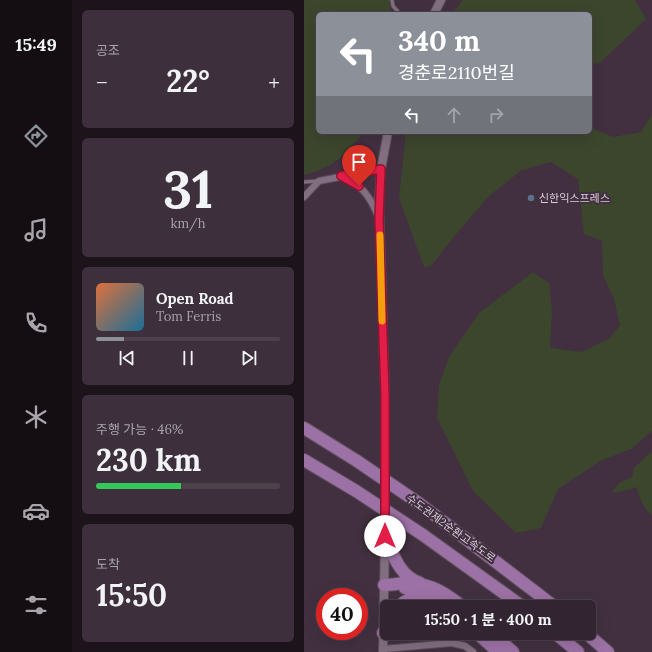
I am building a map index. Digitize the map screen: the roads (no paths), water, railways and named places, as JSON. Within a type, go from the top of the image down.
[{"type":"highway","name":"수도권제2순환고속도로","points":[[304,428],[357,461],[420,504],[546,600]]},
{"type":"highway","name":"수도권제2순환고속도로","points":[[304,460],[356,491],[423,535],[513,600]]},
{"type":"highway","points":[[385,536],[404,574],[432,592],[439,600]]},
{"type":"highway","points":[[384,585],[408,583],[449,600]]},
{"type":"highway","points":[[410,600],[432,592]]},
{"type":"highway","points":[[485,640],[498,652]]},
{"type":"highway","points":[[500,640],[513,652]]},
{"type":"highway","points":[[563,640],[578,652]]},
{"type":"highway","points":[[594,640],[608,652]]},
{"type":"street","points":[[435,12],[441,0]]},
{"type":"street","points":[[384,600],[385,394],[379,219],[381,169],[388,134]]},
{"type":"street","points":[[304,197],[319,181],[381,169]]},
{"type":"street","points":[[341,176],[353,182],[365,191],[372,202],[379,219]]},
{"type":"street","points":[[384,640],[383,651],[452,643],[465,646],[473,652]]},
{"type":"lane","points":[[392,0],[393,6],[398,12]]},
{"type":"lane","points":[[304,182],[319,181]]},
{"type":"place","name":"신한익스프레스","points":[[531,198]]}]
